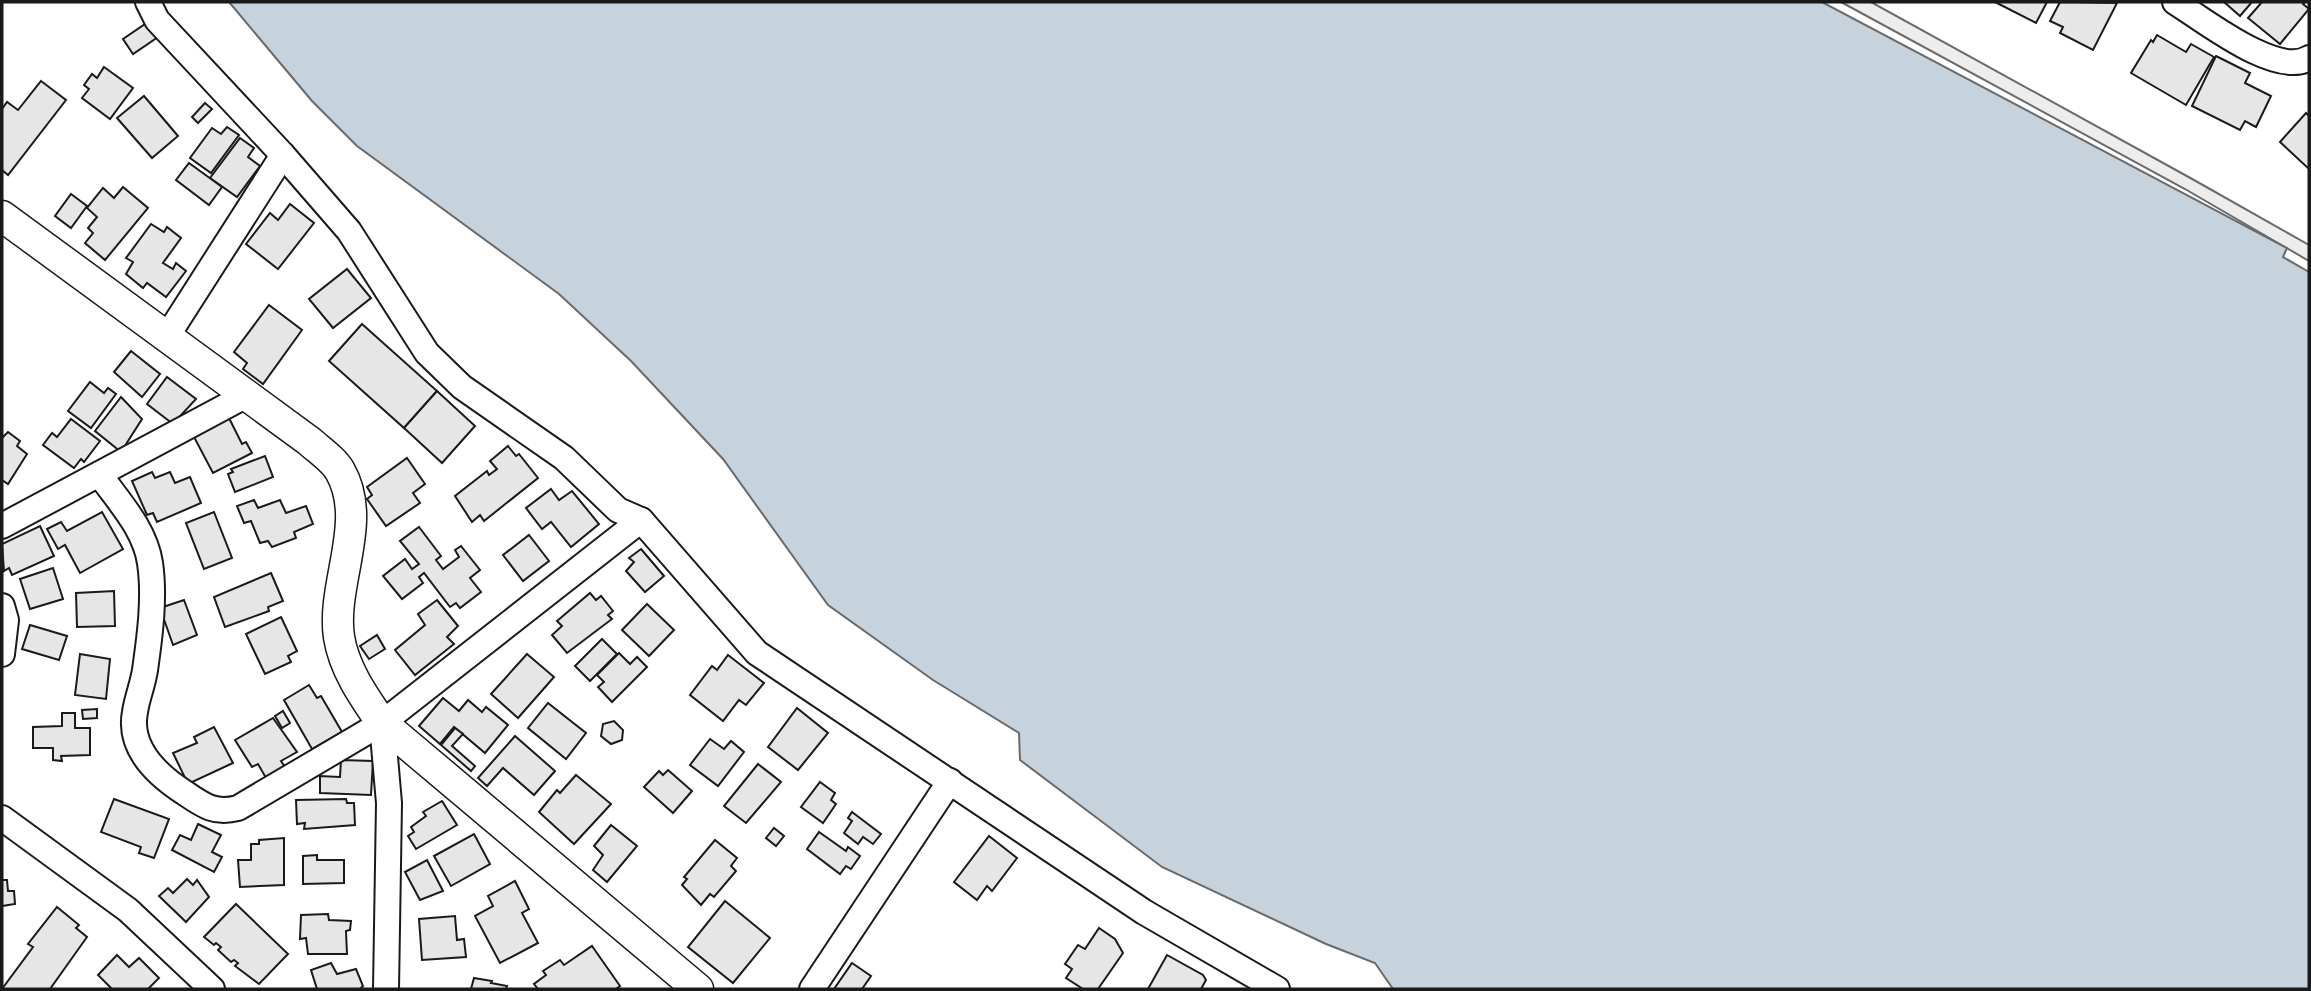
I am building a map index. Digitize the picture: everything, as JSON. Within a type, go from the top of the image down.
[{"type":"street","points":[[148,2],[157,20],[283,155],[349,231],[427,353],[462,387],[564,458],[618,510],[641,520],[757,653],[1144,912],[1277,989]]},
{"type":"street","points":[[2175,2],[2267,59],[2290,63],[2309,58]]},
{"type":"street","points":[[166,338],[283,155]]},
{"type":"street","points":[[2,216],[309,442],[339,469],[349,493],[349,540],[337,606],[339,638],[346,664],[382,723],[698,989]]},
{"type":"street","points":[[2,526],[245,396]]},
{"type":"street","points":[[100,475],[141,533],[149,561],[150,628],[145,673],[134,714],[134,736],[155,772],[208,809],[221,813],[238,808],[382,723],[641,520]]},
{"type":"street","points":[[2,606],[6,620],[2,654]]},
{"type":"street","points":[[382,723],[388,803],[386,989]]},
{"type":"street","points":[[812,989],[950,780]]},
{"type":"street","points":[[2,818],[128,910],[212,989]]},
{"type":"shaded area","points":[[229,2],[1822,2],[2287,248],[2283,257],[2309,272],[2309,989],[1393,989],[1375,963],[1326,944],[1162,867],[1020,760],[1019,733],[933,680],[828,605],[723,459],[631,361],[559,294],[357,146],[312,101]]},
{"type":"shaded area","points":[[1841,2],[1871,2],[2194,180],[2309,245],[2309,261],[2185,189]]},
{"type":"building","points":[[1995,2],[2047,2],[2036,23]]},
{"type":"building","points":[[2060,2],[2117,3],[2093,50],[2060,33],[2063,27],[2050,21]]},
{"type":"building","points":[[2224,2],[2252,2],[2240,16]]},
{"type":"building","points":[[2262,2],[2305,2],[2303,4],[2309,9],[2280,44],[2248,18]]},
{"type":"building","points":[[151,20],[161,35],[133,54],[123,39]]},
{"type":"building","points":[[2157,35],[2186,52],[2191,44],[2214,57],[2186,105],[2131,73],[2151,40],[2153,42]]},
{"type":"building","points":[[2216,56],[2250,73],[2245,83],[2271,96],[2256,127],[2245,121],[2240,130],[2192,106]]},
{"type":"building","points":[[104,67],[133,88],[110,119],[82,98],[89,89],[84,85],[92,74],[97,78]]},
{"type":"building","points":[[41,81],[66,100],[8,175],[2,170],[2,109],[7,102],[18,110]]},
{"type":"building","points":[[144,96],[178,136],[152,158],[117,118]]},
{"type":"building","points":[[205,103],[212,109],[198,123],[192,117]]},
{"type":"building","points":[[2306,113],[2309,116],[2309,169],[2280,142]]},
{"type":"building","points":[[227,127],[239,135],[211,173],[190,158],[212,128],[221,134]]},
{"type":"building","points":[[240,138],[254,148],[248,157],[260,166],[237,197],[210,178]]},
{"type":"building","points":[[189,163],[222,187],[209,205],[176,180]]},
{"type":"building","points":[[123,187],[148,208],[105,260],[85,243],[93,233],[88,228],[97,217],[87,208],[103,188],[114,198]]},
{"type":"building","points":[[71,194],[87,206],[71,228],[55,216]]},
{"type":"building","points":[[290,204],[314,223],[278,269],[246,244],[270,213],[278,220]]},
{"type":"building","points":[[151,224],[164,232],[167,227],[181,238],[163,263],[173,269],[176,263],[186,271],[166,297],[147,283],[143,288],[126,274],[133,262],[126,258]]},
{"type":"building","points":[[347,269],[371,298],[333,328],[309,299]]},
{"type":"building","points":[[269,305],[302,330],[263,384],[243,369],[247,363],[234,352]]},
{"type":"building","points":[[362,324],[437,391],[404,428],[329,361]]},
{"type":"building","points":[[131,351],[160,374],[142,397],[114,372]]},
{"type":"building","points":[[167,377],[196,399],[173,424],[147,404]]},
{"type":"building","points":[[90,382],[104,393],[108,388],[116,394],[91,428],[68,411]]},
{"type":"building","points":[[437,391],[475,426],[442,463],[404,428]]},
{"type":"building","points":[[121,397],[142,419],[121,452],[95,431]]},
{"type":"building","points":[[229,418],[242,444],[246,442],[252,453],[213,473],[194,437]]},
{"type":"building","points":[[71,419],[100,441],[84,462],[81,459],[74,468],[43,445],[52,433],[57,437]]},
{"type":"building","points":[[8,432],[20,441],[17,446],[27,454],[8,484],[2,480],[2,438]]},
{"type":"building","points":[[508,446],[516,456],[519,454],[538,478],[484,521],[480,515],[472,522],[455,496],[487,471],[489,475],[497,469],[490,461]]},
{"type":"building","points":[[265,456],[273,477],[235,492],[228,474],[233,472],[231,469]]},
{"type":"building","points":[[407,458],[425,484],[413,493],[420,503],[386,526],[367,499],[372,495],[367,487]]},
{"type":"building","points":[[152,472],[155,478],[170,472],[175,483],[190,477],[201,503],[157,522],[153,513],[147,515],[132,481]]},
{"type":"building","points":[[551,489],[559,500],[572,491],[599,524],[571,547],[551,522],[542,529],[526,508]]},
{"type":"building","points":[[254,500],[258,508],[280,500],[286,513],[306,506],[313,524],[294,532],[296,538],[272,547],[268,541],[260,543],[251,521],[244,523],[237,506]]},
{"type":"building","points":[[102,512],[123,549],[80,573],[65,545],[58,549],[47,529],[61,522],[67,531]]},
{"type":"building","points":[[214,512],[232,558],[204,569],[186,523]]},
{"type":"building","points":[[40,526],[54,556],[12,575],[9,568],[4,571],[2,544]]},
{"type":"building","points":[[419,527],[441,556],[436,560],[443,569],[459,557],[455,550],[461,546],[480,570],[470,578],[481,592],[460,608],[456,603],[450,607],[424,573],[419,577],[423,583],[402,599],[383,576],[405,559],[412,569],[419,564],[400,541]]},
{"type":"building","points":[[529,535],[549,561],[523,581],[503,555]]},
{"type":"building","points":[[641,549],[664,576],[645,592],[626,571],[634,562],[629,558]]},
{"type":"building","points":[[53,568],[63,599],[30,609],[20,579]]},
{"type":"building","points":[[271,573],[283,601],[268,607],[269,611],[225,627],[214,597]]},
{"type":"building","points":[[114,591],[115,626],[77,627],[76,593]]},
{"type":"building","points":[[590,593],[596,600],[601,596],[613,611],[608,615],[612,619],[567,653],[552,635],[562,626],[557,621]]},
{"type":"building","points":[[184,600],[197,635],[173,645],[160,608]]},
{"type":"building","points":[[437,600],[458,626],[447,637],[454,644],[415,675],[395,650],[425,625],[418,614]]},
{"type":"building","points":[[647,604],[674,630],[649,656],[622,630]]},
{"type":"building","points":[[281,617],[297,651],[288,656],[291,662],[265,674],[246,634]]},
{"type":"building","points":[[30,625],[67,636],[59,660],[22,649]]},
{"type":"building","points":[[377,635],[385,649],[369,659],[360,646]]},
{"type":"building","points":[[602,639],[617,654],[590,681],[575,666]]},
{"type":"building","points":[[619,653],[630,664],[637,657],[647,667],[612,702],[598,687],[604,682],[597,675]]},
{"type":"building","points":[[80,654],[110,659],[106,699],[75,695]]},
{"type":"building","points":[[527,654],[554,677],[518,718],[491,694]]},
{"type":"building","points":[[728,655],[764,683],[746,705],[739,700],[723,721],[690,695],[712,666],[717,670]]},
{"type":"building","points":[[309,685],[317,698],[321,696],[342,732],[312,749],[284,700]]},
{"type":"building","points":[[443,698],[459,711],[468,700],[482,712],[486,707],[508,725],[485,753],[454,727],[440,744],[419,726]]},
{"type":"building","points":[[548,703],[586,733],[566,759],[528,728]]},
{"type":"building","points":[[797,708],[828,733],[798,770],[768,747]]},
{"type":"building","points":[[97,709],[97,718],[83,719],[82,710]]},
{"type":"building","points":[[283,711],[290,723],[282,728],[275,716]]},
{"type":"building","points":[[62,713],[75,713],[75,728],[90,728],[90,755],[61,756],[62,761],[53,760],[53,748],[33,748],[33,727],[62,726]]},
{"type":"building","points":[[273,718],[297,752],[281,761],[285,767],[266,778],[258,764],[252,767],[235,740]]},
{"type":"building","points":[[614,721],[623,730],[622,740],[611,744],[601,736],[603,724]]},
{"type":"building","points":[[214,727],[233,763],[188,784],[173,753],[197,743],[194,737]]},
{"type":"building","points":[[455,728],[463,734],[452,746],[475,766],[471,771],[441,745]]},
{"type":"building","points":[[515,736],[555,771],[534,795],[503,768],[487,786],[478,778]]},
{"type":"building","points":[[710,739],[724,749],[731,741],[744,752],[718,786],[690,765]]},
{"type":"building","points":[[341,760],[373,761],[371,795],[320,793],[320,776],[340,777]]},
{"type":"building","points":[[758,764],[781,782],[746,823],[724,806]]},
{"type":"building","points":[[668,770],[692,791],[673,813],[644,787],[659,771],[663,775]]},
{"type":"building","points":[[576,775],[611,804],[574,844],[539,812],[557,790],[560,793]]},
{"type":"building","points":[[820,782],[835,793],[831,800],[836,804],[823,823],[801,807]]},
{"type":"building","points":[[114,799],[169,819],[154,858],[139,853],[141,847],[101,832]]},
{"type":"building","points":[[346,799],[347,803],[354,803],[355,825],[304,829],[305,823],[297,824],[296,800]]},
{"type":"building","points":[[442,801],[457,825],[416,849],[408,836],[414,832],[411,827],[426,816],[423,812]]},
{"type":"building","points":[[852,812],[881,834],[873,844],[863,837],[858,844],[844,833],[852,821],[848,818]]},
{"type":"building","points":[[198,824],[221,835],[212,852],[222,857],[214,872],[172,850],[180,835],[191,840]]},
{"type":"building","points":[[611,825],[637,846],[607,882],[593,870],[603,855],[594,846]]},
{"type":"building","points":[[774,828],[784,836],[776,846],[766,838]]},
{"type":"building","points":[[819,832],[846,851],[848,847],[860,856],[851,869],[846,866],[840,874],[807,849]]},
{"type":"building","points":[[474,834],[490,864],[451,886],[434,856]]},
{"type":"building","points":[[989,836],[1017,858],[992,891],[987,886],[977,900],[954,882]]},
{"type":"building","points":[[284,838],[284,885],[240,887],[238,860],[251,860],[251,844],[259,844],[259,840]]},
{"type":"building","points":[[715,840],[737,858],[731,866],[736,871],[714,897],[710,894],[701,905],[682,885],[687,879],[684,877]]},
{"type":"building","points":[[317,855],[317,860],[344,860],[344,883],[303,884],[303,856]]},
{"type":"building","points":[[427,860],[443,891],[420,900],[405,872]]},
{"type":"building","points":[[187,879],[193,885],[197,880],[209,897],[186,922],[159,896],[168,888],[173,893]]},
{"type":"building","points":[[2,880],[7,880],[8,891],[14,891],[15,904],[2,906]]},
{"type":"building","points":[[515,881],[529,909],[522,913],[538,943],[500,963],[475,916],[493,906],[488,896]]},
{"type":"building","points":[[725,901],[770,938],[733,983],[688,947]]},
{"type":"building","points":[[236,904],[288,954],[259,984],[235,966],[238,963],[234,960],[231,962],[218,950],[221,947],[204,937]]},
{"type":"building","points":[[57,907],[79,925],[76,928],[87,937],[50,989],[2,989],[33,947],[28,944]]},
{"type":"building","points":[[328,914],[329,920],[351,921],[350,930],[346,931],[347,954],[308,954],[306,938],[300,939],[301,915]]},
{"type":"building","points":[[455,916],[457,940],[464,939],[466,957],[422,960],[419,919]]},
{"type":"building","points":[[1099,928],[1115,939],[1123,953],[1098,989],[1083,989],[1066,978],[1072,969],[1065,964],[1078,945],[1085,949]]},
{"type":"building","points":[[592,946],[620,986],[616,989],[538,989],[534,984],[546,975],[543,971],[560,960],[564,965]]},
{"type":"building","points":[[117,955],[129,967],[139,958],[159,978],[148,989],[112,989],[98,975]]},
{"type":"building","points":[[1167,955],[1203,975],[1206,980],[1201,989],[1148,989]]},
{"type":"building","points":[[331,963],[337,974],[356,969],[363,986],[360,989],[317,989],[311,970]]},
{"type":"building","points":[[852,963],[871,976],[862,989],[834,989]]},
{"type":"building","points":[[474,978],[507,986],[506,989],[471,989]]}]
